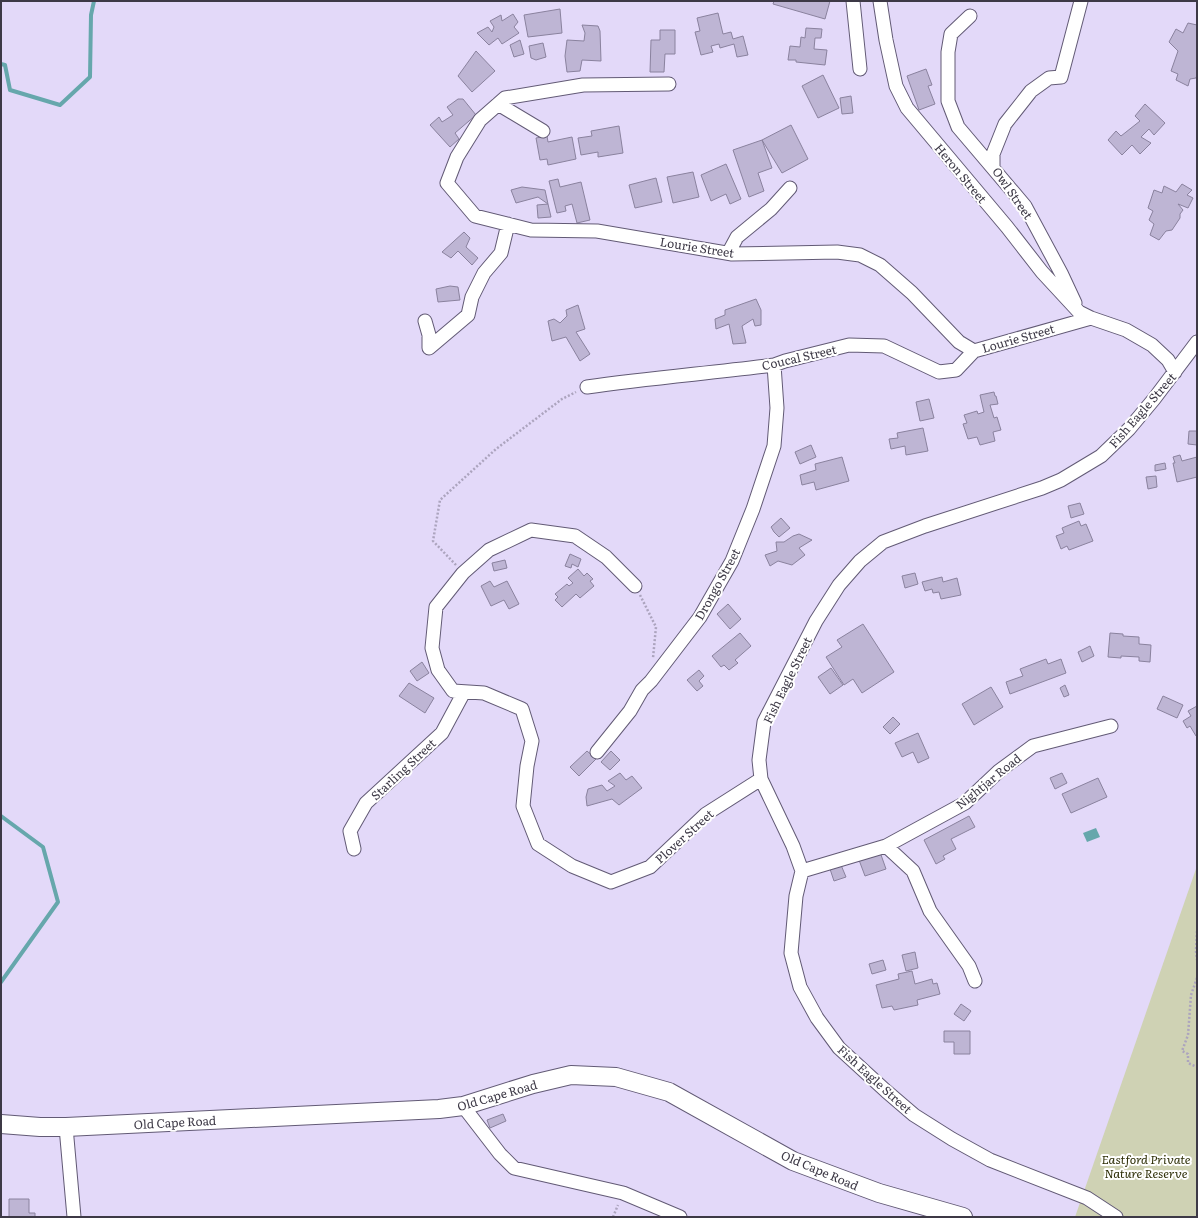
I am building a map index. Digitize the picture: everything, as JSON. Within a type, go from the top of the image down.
[{"type":"street","points":[[853,1],[860,69]]},
{"type":"street","name":"Heron Street","points":[[880,1],[886,40],[896,86],[907,108],[1007,227],[1042,272],[1085,315]]},
{"type":"street","name":"Owl Street","points":[[1081,1],[1061,77],[1049,78],[1031,91],[1005,124],[992,154],[993,168],[1025,206],[1085,315]]},
{"type":"street","points":[[970,16],[951,34],[948,52],[948,101],[958,127],[993,168]]},
{"type":"street","name":"Lourie Street","points":[[669,84],[583,86],[505,98],[480,120],[457,157],[447,183],[475,216],[531,230],[597,231],[732,254],[837,252],[860,256],[880,265],[912,293],[959,342],[974,351],[1085,315]]},
{"type":"street","points":[[498,104],[543,131]]},
{"type":"street","points":[[732,254],[730,250],[737,237],[771,209],[790,188]]},
{"type":"street","points":[[425,321],[429,336],[429,348],[468,315],[472,297],[484,273],[501,253],[508,224]]},
{"type":"street","points":[[1085,315],[1126,330],[1152,345],[1168,360],[1175,372]]},
{"type":"street","name":"Fish Eagle Street","points":[[1116,1217],[1087,1198],[990,1160],[952,1139],[914,1115],[839,1048],[817,1018],[800,987],[791,953],[796,896],[802,871],[793,846],[761,780],[759,760],[764,722],[816,621],[839,585],[860,561],[883,542],[925,526],[1042,488],[1061,480],[1101,456],[1154,400],[1197,342]]},
{"type":"street","name":"Coucal Street","points":[[588,387],[774,365],[849,345],[884,346],[939,372],[956,370],[974,351]]},
{"type":"street","name":"Drongo Street","points":[[597,752],[630,711],[642,690],[651,681],[700,617],[732,562],[753,509],[774,446],[777,408],[774,365]]},
{"type":"street","name":"Plover Street","points":[[635,586],[606,557],[575,536],[532,530],[489,550],[463,573],[436,607],[432,648],[438,670],[453,691],[484,693],[522,709],[532,741],[523,806],[538,844],[572,866],[611,882],[650,867],[706,814],[761,780]]},
{"type":"street","name":"Starling Street","points":[[354,848],[350,831],[366,803],[442,733],[464,692]]},
{"type":"street","name":"Nightjar Road","points":[[802,871],[886,846],[965,803],[999,772],[1033,746],[1111,726]]},
{"type":"street","points":[[886,846],[913,871],[930,911],[970,966],[975,981]]},
{"type":"street","name":"Old Cape Road","points":[[1,1124],[66,1127],[439,1109],[463,1106],[533,1084],[571,1075],[616,1077],[669,1092],[793,1161],[878,1193],[963,1217]]},
{"type":"street","points":[[463,1106],[500,1154],[514,1168],[623,1193],[680,1217]]},
{"type":"street","points":[[66,1127],[74,1217]]},
{"type":"path","points":[[463,573],[433,540],[440,500],[496,449],[562,399],[588,387]]},
{"type":"path","points":[[635,586],[656,627],[653,658]]},
{"type":"path","points":[[1197,931],[1197,960]]},
{"type":"path","points":[[1197,978],[1191,995],[1188,1035],[1182,1051],[1188,1054],[1188,1063],[1196,1068],[1197,1067]]},
{"type":"green space","name":"Eastford Private Nature Reserve","points":[[1197,866],[1197,1217],[1075,1217]]},
{"type":"shaded area","points":[[1096,828],[1100,837],[1087,842],[1083,833]]},
{"type":"building","points":[[774,1],[830,1],[825,19],[773,4]]},
{"type":"building","points":[[560,9],[562,33],[528,37],[524,15]]},
{"type":"building","points":[[718,13],[723,34],[731,32],[733,39],[743,36],[748,55],[737,57],[734,44],[720,48],[719,44],[711,46],[713,52],[701,55],[695,32],[700,31],[697,18]]},
{"type":"building","points":[[513,14],[518,22],[514,27],[519,33],[502,44],[498,38],[489,45],[477,33],[488,27],[492,32],[494,27],[490,21],[501,15],[502,21]]},
{"type":"building","points":[[1188,23],[1197,25],[1197,75],[1196,78],[1190,79],[1188,86],[1176,80],[1178,74],[1171,71],[1178,51],[1169,42],[1176,29],[1183,33]]},
{"type":"building","points":[[582,25],[598,26],[600,31],[601,61],[582,60],[580,71],[567,72],[565,56],[567,40],[584,41],[585,33]]},
{"type":"building","points":[[806,28],[822,29],[821,38],[815,38],[814,49],[827,50],[825,65],[788,60],[790,46],[800,47],[801,37],[805,38]]},
{"type":"building","points":[[660,30],[675,30],[675,54],[665,54],[664,72],[650,72],[651,40],[660,40]]},
{"type":"building","points":[[520,40],[524,54],[514,57],[510,45]]},
{"type":"building","points":[[543,43],[546,57],[536,60],[531,58],[529,46]]},
{"type":"building","points":[[476,51],[495,71],[472,92],[458,76]]},
{"type":"building","points":[[926,69],[932,85],[928,86],[935,104],[919,110],[907,76]]},
{"type":"building","points":[[823,75],[839,108],[818,118],[802,86]]},
{"type":"building","points":[[851,96],[853,113],[842,114],[840,98]]},
{"type":"building","points":[[458,99],[463,99],[476,115],[455,133],[459,139],[450,147],[430,125],[439,117],[442,122],[453,115],[447,107]]},
{"type":"building","points":[[1145,104],[1165,123],[1154,135],[1149,129],[1141,137],[1151,143],[1140,154],[1132,145],[1122,155],[1108,140],[1116,131],[1121,136],[1140,121],[1135,116]]},
{"type":"building","points":[[791,125],[808,159],[782,173],[762,140]]},
{"type":"building","points":[[619,126],[623,153],[598,157],[598,152],[581,155],[578,138],[592,136],[591,131]]},
{"type":"building","points":[[547,136],[548,142],[572,137],[576,159],[548,165],[547,159],[540,160],[536,138]]},
{"type":"building","points":[[762,140],[772,168],[758,173],[764,191],[749,197],[733,150]]},
{"type":"building","points":[[726,164],[741,199],[730,204],[726,194],[711,201],[701,175]]},
{"type":"building","points":[[693,172],[699,197],[673,203],[667,177]]},
{"type":"building","points":[[656,178],[662,202],[635,208],[629,185]]},
{"type":"building","points":[[558,179],[560,187],[581,182],[590,220],[577,223],[572,204],[565,206],[566,211],[557,213],[549,181]]},
{"type":"building","points":[[1182,184],[1192,190],[1187,195],[1193,198],[1188,208],[1178,204],[1183,210],[1180,214],[1180,218],[1172,230],[1166,231],[1159,240],[1150,235],[1154,224],[1149,220],[1153,211],[1148,208],[1154,190],[1162,193],[1164,186],[1176,192]]},
{"type":"building","points":[[522,187],[545,190],[548,204],[538,197],[516,203],[511,190]]},
{"type":"building","points":[[548,204],[551,217],[538,218],[537,205]]},
{"type":"building","points":[[464,232],[470,238],[466,247],[478,258],[472,265],[458,251],[451,258],[442,252]]},
{"type":"building","points":[[450,286],[458,287],[460,300],[438,302],[436,289]]},
{"type":"building","points":[[756,299],[761,310],[761,325],[755,326],[753,319],[742,326],[746,343],[733,344],[729,324],[716,329],[715,319],[725,315],[725,310]]},
{"type":"building","points":[[578,305],[585,329],[576,332],[590,354],[580,361],[566,337],[552,341],[548,321],[554,319],[560,323],[567,316],[566,310]]},
{"type":"building","points":[[994,392],[998,404],[990,405],[994,418],[997,417],[1001,430],[993,432],[995,441],[980,445],[977,437],[968,439],[963,424],[967,423],[964,415],[977,411],[978,414],[984,412],[980,395]]},
{"type":"building","points":[[929,399],[934,418],[920,421],[916,402]]},
{"type":"building","points":[[923,428],[928,451],[906,455],[905,446],[891,449],[889,439],[898,438],[897,433]]},
{"type":"building","points":[[1189,431],[1197,431],[1197,445],[1188,444]]},
{"type":"building","points":[[811,445],[816,457],[800,464],[795,452]]},
{"type":"building","points":[[1180,455],[1182,461],[1197,457],[1197,477],[1177,482],[1173,457]]},
{"type":"building","points":[[842,457],[849,481],[816,490],[814,482],[802,485],[800,475],[816,470],[815,464]]},
{"type":"building","points":[[1165,463],[1166,469],[1155,471],[1155,465]]},
{"type":"building","points":[[1156,476],[1157,487],[1148,489],[1146,477]]},
{"type":"building","points":[[1080,503],[1084,514],[1071,518],[1068,506]]},
{"type":"building","points":[[781,518],[790,528],[779,537],[771,527]]},
{"type":"building","points":[[1079,521],[1081,526],[1086,524],[1093,541],[1069,550],[1067,546],[1061,549],[1056,536],[1064,533],[1062,528]]},
{"type":"building","points":[[799,534],[812,540],[799,548],[805,555],[792,565],[778,561],[770,566],[765,555],[777,551],[776,542],[784,542]]},
{"type":"building","points":[[570,554],[581,559],[578,567],[572,564],[571,568],[565,566]]},
{"type":"building","points":[[505,560],[507,568],[494,571],[492,563]]},
{"type":"building","points":[[578,569],[584,576],[587,573],[593,579],[590,581],[594,586],[580,598],[576,594],[562,607],[555,600],[558,597],[555,594],[567,584],[569,586],[573,583],[568,578]]},
{"type":"building","points":[[915,573],[918,584],[905,588],[902,576]]},
{"type":"building","points":[[942,577],[943,582],[957,578],[961,595],[941,599],[939,592],[933,593],[932,589],[925,591],[922,582]]},
{"type":"building","points":[[490,581],[494,587],[507,581],[519,604],[509,609],[504,600],[491,606],[481,586]]},
{"type":"building","points":[[728,604],[741,619],[730,629],[717,614]]},
{"type":"building","points":[[863,624],[894,672],[862,693],[853,679],[844,685],[826,657],[842,647],[837,640]]},
{"type":"building","points":[[740,633],[751,646],[735,660],[738,663],[729,670],[724,665],[721,667],[712,656]]},
{"type":"building","points":[[1110,633],[1139,637],[1139,644],[1151,645],[1150,662],[1139,661],[1139,657],[1108,657]]},
{"type":"building","points":[[1090,646],[1094,656],[1082,662],[1078,652]]},
{"type":"building","points":[[1046,659],[1048,664],[1061,659],[1066,673],[1010,694],[1006,682],[1023,676],[1020,669]]},
{"type":"building","points":[[422,662],[429,673],[417,681],[410,671]]},
{"type":"building","points":[[831,668],[843,685],[830,694],[818,677]]},
{"type":"building","points":[[699,670],[704,676],[699,681],[703,686],[697,691],[687,680]]},
{"type":"building","points":[[409,683],[434,698],[425,713],[399,696]]},
{"type":"building","points":[[1065,685],[1069,695],[1064,697],[1060,688]]},
{"type":"building","points":[[991,687],[1003,707],[974,725],[962,704]]},
{"type":"building","points":[[1163,696],[1183,705],[1177,718],[1157,709]]},
{"type":"building","points":[[1197,706],[1196,736],[1190,726],[1187,728],[1183,721],[1191,716],[1188,711]]},
{"type":"building","points":[[893,717],[900,724],[890,734],[883,727]]},
{"type":"building","points":[[918,733],[929,758],[918,763],[913,752],[902,757],[895,743]]},
{"type":"building","points":[[587,751],[596,759],[579,776],[570,767]]},
{"type":"building","points":[[611,751],[620,760],[610,770],[601,762]]},
{"type":"building","points":[[620,773],[626,780],[632,776],[642,788],[619,805],[612,799],[587,806],[586,797],[588,789],[602,785],[607,791],[615,786],[608,781]]},
{"type":"building","points":[[1062,773],[1067,783],[1055,789],[1050,778]]},
{"type":"building","points":[[1098,778],[1107,797],[1071,813],[1062,794]]},
{"type":"building","points":[[969,816],[975,827],[951,839],[956,849],[943,856],[945,859],[936,864],[924,840]]},
{"type":"building","points":[[880,852],[886,869],[865,876],[859,860]]},
{"type":"building","points":[[841,865],[846,877],[834,881],[830,869]]},
{"type":"building","points":[[915,952],[918,968],[906,971],[902,955]]},
{"type":"building","points":[[883,960],[886,970],[872,974],[869,964]]},
{"type":"building","points":[[912,971],[915,984],[932,979],[933,984],[937,983],[940,994],[917,1000],[918,1005],[894,1010],[892,1006],[882,1008],[876,985],[899,979],[898,974]]},
{"type":"building","points":[[961,1004],[971,1011],[964,1021],[954,1014]]},
{"type":"building","points":[[944,1031],[970,1031],[970,1054],[954,1054],[954,1042],[944,1042]]},
{"type":"building","points":[[503,1114],[506,1121],[490,1128],[487,1120]]},
{"type":"building","points":[[9,1199],[29,1199],[29,1213],[35,1213],[35,1217],[9,1217]]},
{"type":"waterway","points":[[1,64],[5,65],[10,90],[60,105],[90,77],[91,15],[94,1]]},
{"type":"waterway","points":[[1,816],[43,847],[58,902],[1,982]]}]
